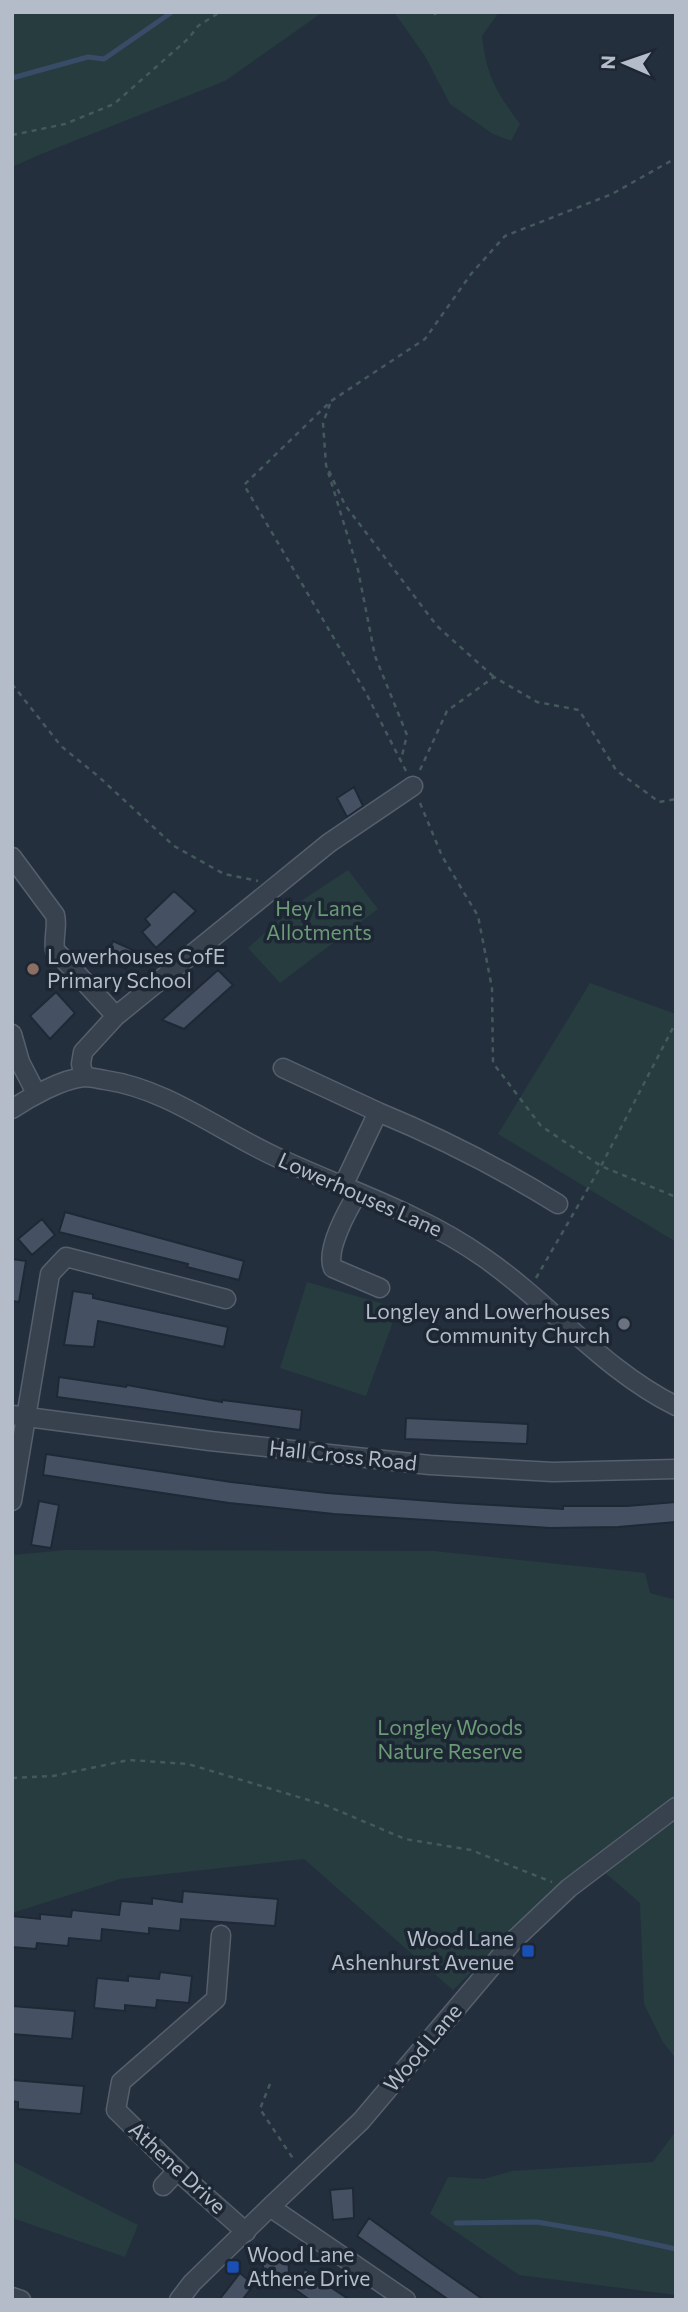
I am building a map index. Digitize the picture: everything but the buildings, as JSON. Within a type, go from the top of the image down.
[{"type":"street","points":[[84,1077],[81,1064],[83,1052],[116,1016],[329,843],[413,786]]},
{"type":"street","points":[[12,857],[55,915],[55,950],[116,1016]]},
{"type":"street","points":[[12,1034],[20,1062],[36,1093]]},
{"type":"street","points":[[283,1068],[426,1132],[505,1171],[558,1204]]},
{"type":"street","name":"Lowerhouses Lane","points":[[12,1110],[36,1093],[84,1077],[149,1091],[272,1155],[431,1224],[485,1258],[621,1370],[676,1406]]},
{"type":"street","points":[[378,1112],[350,1189],[347,1210],[331,1253],[331,1264],[333,1268],[380,1288]]},
{"type":"street","points":[[12,1501],[20,1417],[50,1273],[66,1257],[226,1299]]},
{"type":"street","name":"Hall Cross Road","points":[[20,1417],[430,1465],[553,1472],[676,1469]]},
{"type":"street","name":"Wood Lane","points":[[179,2300],[192,2283],[361,2121],[515,1939],[569,1888],[676,1807]]},
{"type":"street","name":"Athene Drive","points":[[221,1935],[216,1999],[121,2082],[116,2110],[177,2171],[246,2232]]},
{"type":"street","points":[[136,2157],[150,2144]]},
{"type":"street","points":[[163,2186],[177,2171]]},
{"type":"street","points":[[270,2207],[406,2300]]},
{"type":"street","points":[[12,2297],[21,2300]]},
{"type":"path","points":[[12,135],[65,124],[114,104],[189,38],[198,26],[220,12]]},
{"type":"path","points":[[424,12],[439,12]]},
{"type":"path","points":[[676,158],[612,194],[505,236],[471,274],[425,339],[331,401],[244,485],[366,694],[413,786],[442,856],[478,916],[492,988],[493,1063],[541,1126],[601,1166],[676,1198]]},
{"type":"path","points":[[331,401],[323,423],[326,465],[358,570],[375,656],[407,735],[401,761]]},
{"type":"path","points":[[326,465],[345,505],[437,626],[494,677],[537,702],[579,710],[617,769],[659,802],[676,799]]},
{"type":"path","points":[[413,786],[447,711],[494,677]]},
{"type":"path","points":[[12,684],[61,746],[174,846],[224,874],[254,879],[274,888]]},
{"type":"path","points":[[527,1293],[601,1166],[676,1022]]},
{"type":"path","points":[[12,1778],[53,1776],[129,1760],[188,1763],[325,1805],[405,1839],[471,1850],[569,1888]]},
{"type":"path","points":[[270,2084],[260,2109],[304,2175]]},
{"type":"green space","points":[[12,12],[323,12],[225,81],[12,167]]},
{"type":"green space","points":[[394,12],[499,12],[482,36],[494,83],[520,124],[511,141],[493,134],[450,104],[425,56]]},
{"type":"green space","name":"Hey Lane Allotments","points":[[348,870],[378,909],[280,983],[248,948],[298,903]]},
{"type":"green space","points":[[590,983],[676,1014],[676,1242],[498,1134]]},
{"type":"green space","points":[[307,1282],[398,1308],[366,1396],[280,1368]]},
{"type":"green space","name":"Longley Woods Nature Reserve","points":[[66,1550],[434,1551],[645,1573],[650,1593],[676,1600],[676,1798],[603,1854],[513,1930],[453,1990],[304,1859],[120,1879],[12,1913],[12,1555]]},
{"type":"green space","points":[[676,1816],[676,2059],[663,2042],[644,2004],[640,1903],[603,1871]]},
{"type":"green space","points":[[676,2131],[676,2295],[519,2275],[430,2214],[448,2177],[484,2179],[512,2171],[653,2162]]},
{"type":"green space","points":[[12,2161],[138,2225],[125,2257],[12,2218]]},
{"type":"waterway","points":[[12,78],[88,57],[104,59],[172,12]]},
{"type":"waterway","points":[[456,2223],[537,2222],[676,2249]]},
{"type":"place","name":"Lowerhouses CofE Primary School","points":[[33,969]]},
{"type":"place","name":"Longley and Lowerhouses Community Church","points":[[624,1324]]},
{"type":"place","name":"Wood Lane Ashenhurst Avenue","points":[[528,1951]]},
{"type":"place","name":"Wood Lane Athene Drive","points":[[233,2267]]}]
